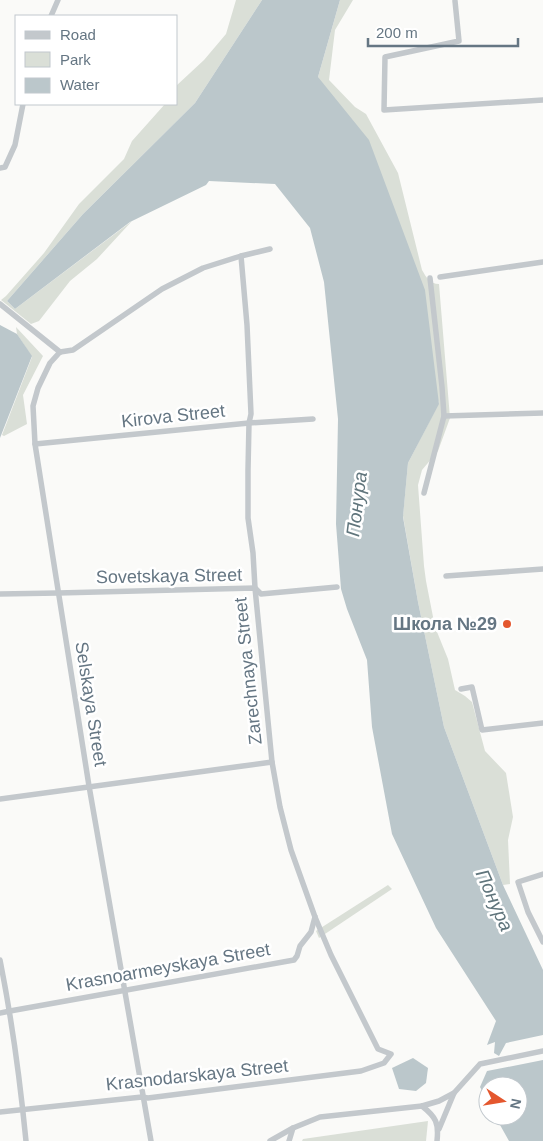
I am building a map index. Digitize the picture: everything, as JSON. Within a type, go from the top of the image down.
[{"type":"street","points":[[51,15],[58,0]]},
{"type":"street","points":[[455,1],[459,41],[385,58],[384,110],[543,100]]},
{"type":"street","points":[[0,168],[5,167],[15,146],[23,105]]},
{"type":"street","points":[[0,304],[60,352],[73,350],[162,289],[203,268],[270,249]]},
{"type":"street","name":"Zarechnaya Street","points":[[240,256],[251,404],[248,518],[253,553],[272,762],[280,806],[291,850],[314,917],[331,955],[378,1049],[391,1054]]},
{"type":"street","points":[[440,277],[543,262]]},
{"type":"street","points":[[424,493],[444,416],[430,278]]},
{"type":"street","name":"Selskaya Street","points":[[60,352],[50,362],[38,388],[33,406],[35,444],[89,786],[151,1141]]},
{"type":"street","points":[[444,416],[543,413]]},
{"type":"street","name":"Kirova Street","points":[[35,444],[249,423],[313,419]]},
{"type":"street","points":[[446,576],[543,569]]},
{"type":"street","name":"Sovetskaya Street","points":[[0,594],[255,588],[261,594],[337,587]]},
{"type":"street","points":[[461,689],[472,688],[482,730],[543,723]]},
{"type":"street","points":[[0,799],[272,762]]},
{"type":"street","points":[[543,874],[518,882],[528,912],[543,942]]},
{"type":"street","name":"Krasnoarmeyskaya Street","points":[[0,1014],[10,1010],[294,960],[300,946],[311,932],[314,917]]},
{"type":"street","points":[[0,960],[10,1010],[26,1141]]},
{"type":"street","points":[[437,1141],[438,1129],[454,1093],[480,1064],[496,1062],[543,1050]]},
{"type":"street","name":"Krasnodarskaya Street","points":[[0,1112],[142,1097],[148,1098],[361,1071],[384,1063],[391,1054]]},
{"type":"street","points":[[270,1141],[293,1128],[320,1117],[422,1106],[439,1101],[454,1093]]},
{"type":"street","points":[[422,1106],[432,1114],[438,1129]]},
{"type":"street","points":[[289,1141],[293,1128]]},
{"type":"green space","points":[[236,0],[262,0],[195,103],[83,214],[7,301],[15,309],[132,221],[97,259],[70,281],[39,321],[31,324],[1,300],[44,253],[79,204],[124,159],[132,141],[164,105],[178,105],[178,84],[204,60],[226,34]]},
{"type":"green space","points":[[340,0],[353,0],[335,30],[329,80],[355,107],[366,114],[398,173],[422,270],[427,278],[439,284],[450,418],[438,451],[422,470],[418,485],[424,566],[435,627],[448,659],[455,690],[472,702],[485,751],[506,773],[513,817],[508,840],[510,884],[503,885],[444,727],[418,602],[403,516],[408,463],[439,403],[318,77]]},
{"type":"green space","points":[[16,327],[43,356],[23,395],[27,424],[4,436],[2,435],[32,357],[17,334]]},
{"type":"green space","points":[[388,885],[392,889],[319,938],[316,931]]},
{"type":"green space","points":[[428,1121],[426,1141],[302,1141],[303,1139]]},
{"type":"water","name":"Понура","points":[[262,0],[340,0],[318,77],[369,140],[425,290],[439,404],[408,463],[403,517],[418,602],[444,727],[503,885],[543,970],[543,1035],[506,1043],[499,1056],[494,1053],[495,1042],[487,1045],[496,1021],[436,928],[392,834],[372,727],[367,660],[341,589],[336,524],[338,419],[324,282],[310,228],[275,184],[209,181],[206,185],[130,222],[15,309],[7,301],[83,214],[195,103]]},
{"type":"water","points":[[0,325],[17,334],[32,356],[0,438]]},
{"type":"water","points":[[413,1058],[428,1068],[426,1083],[416,1091],[399,1089],[392,1068]]},
{"type":"water","points":[[543,1060],[543,1141],[509,1141],[501,1126],[528,1126],[528,1076],[485,1076],[487,1071]]},
{"type":"place","name":"Школа №29","points":[[507,624]]}]
